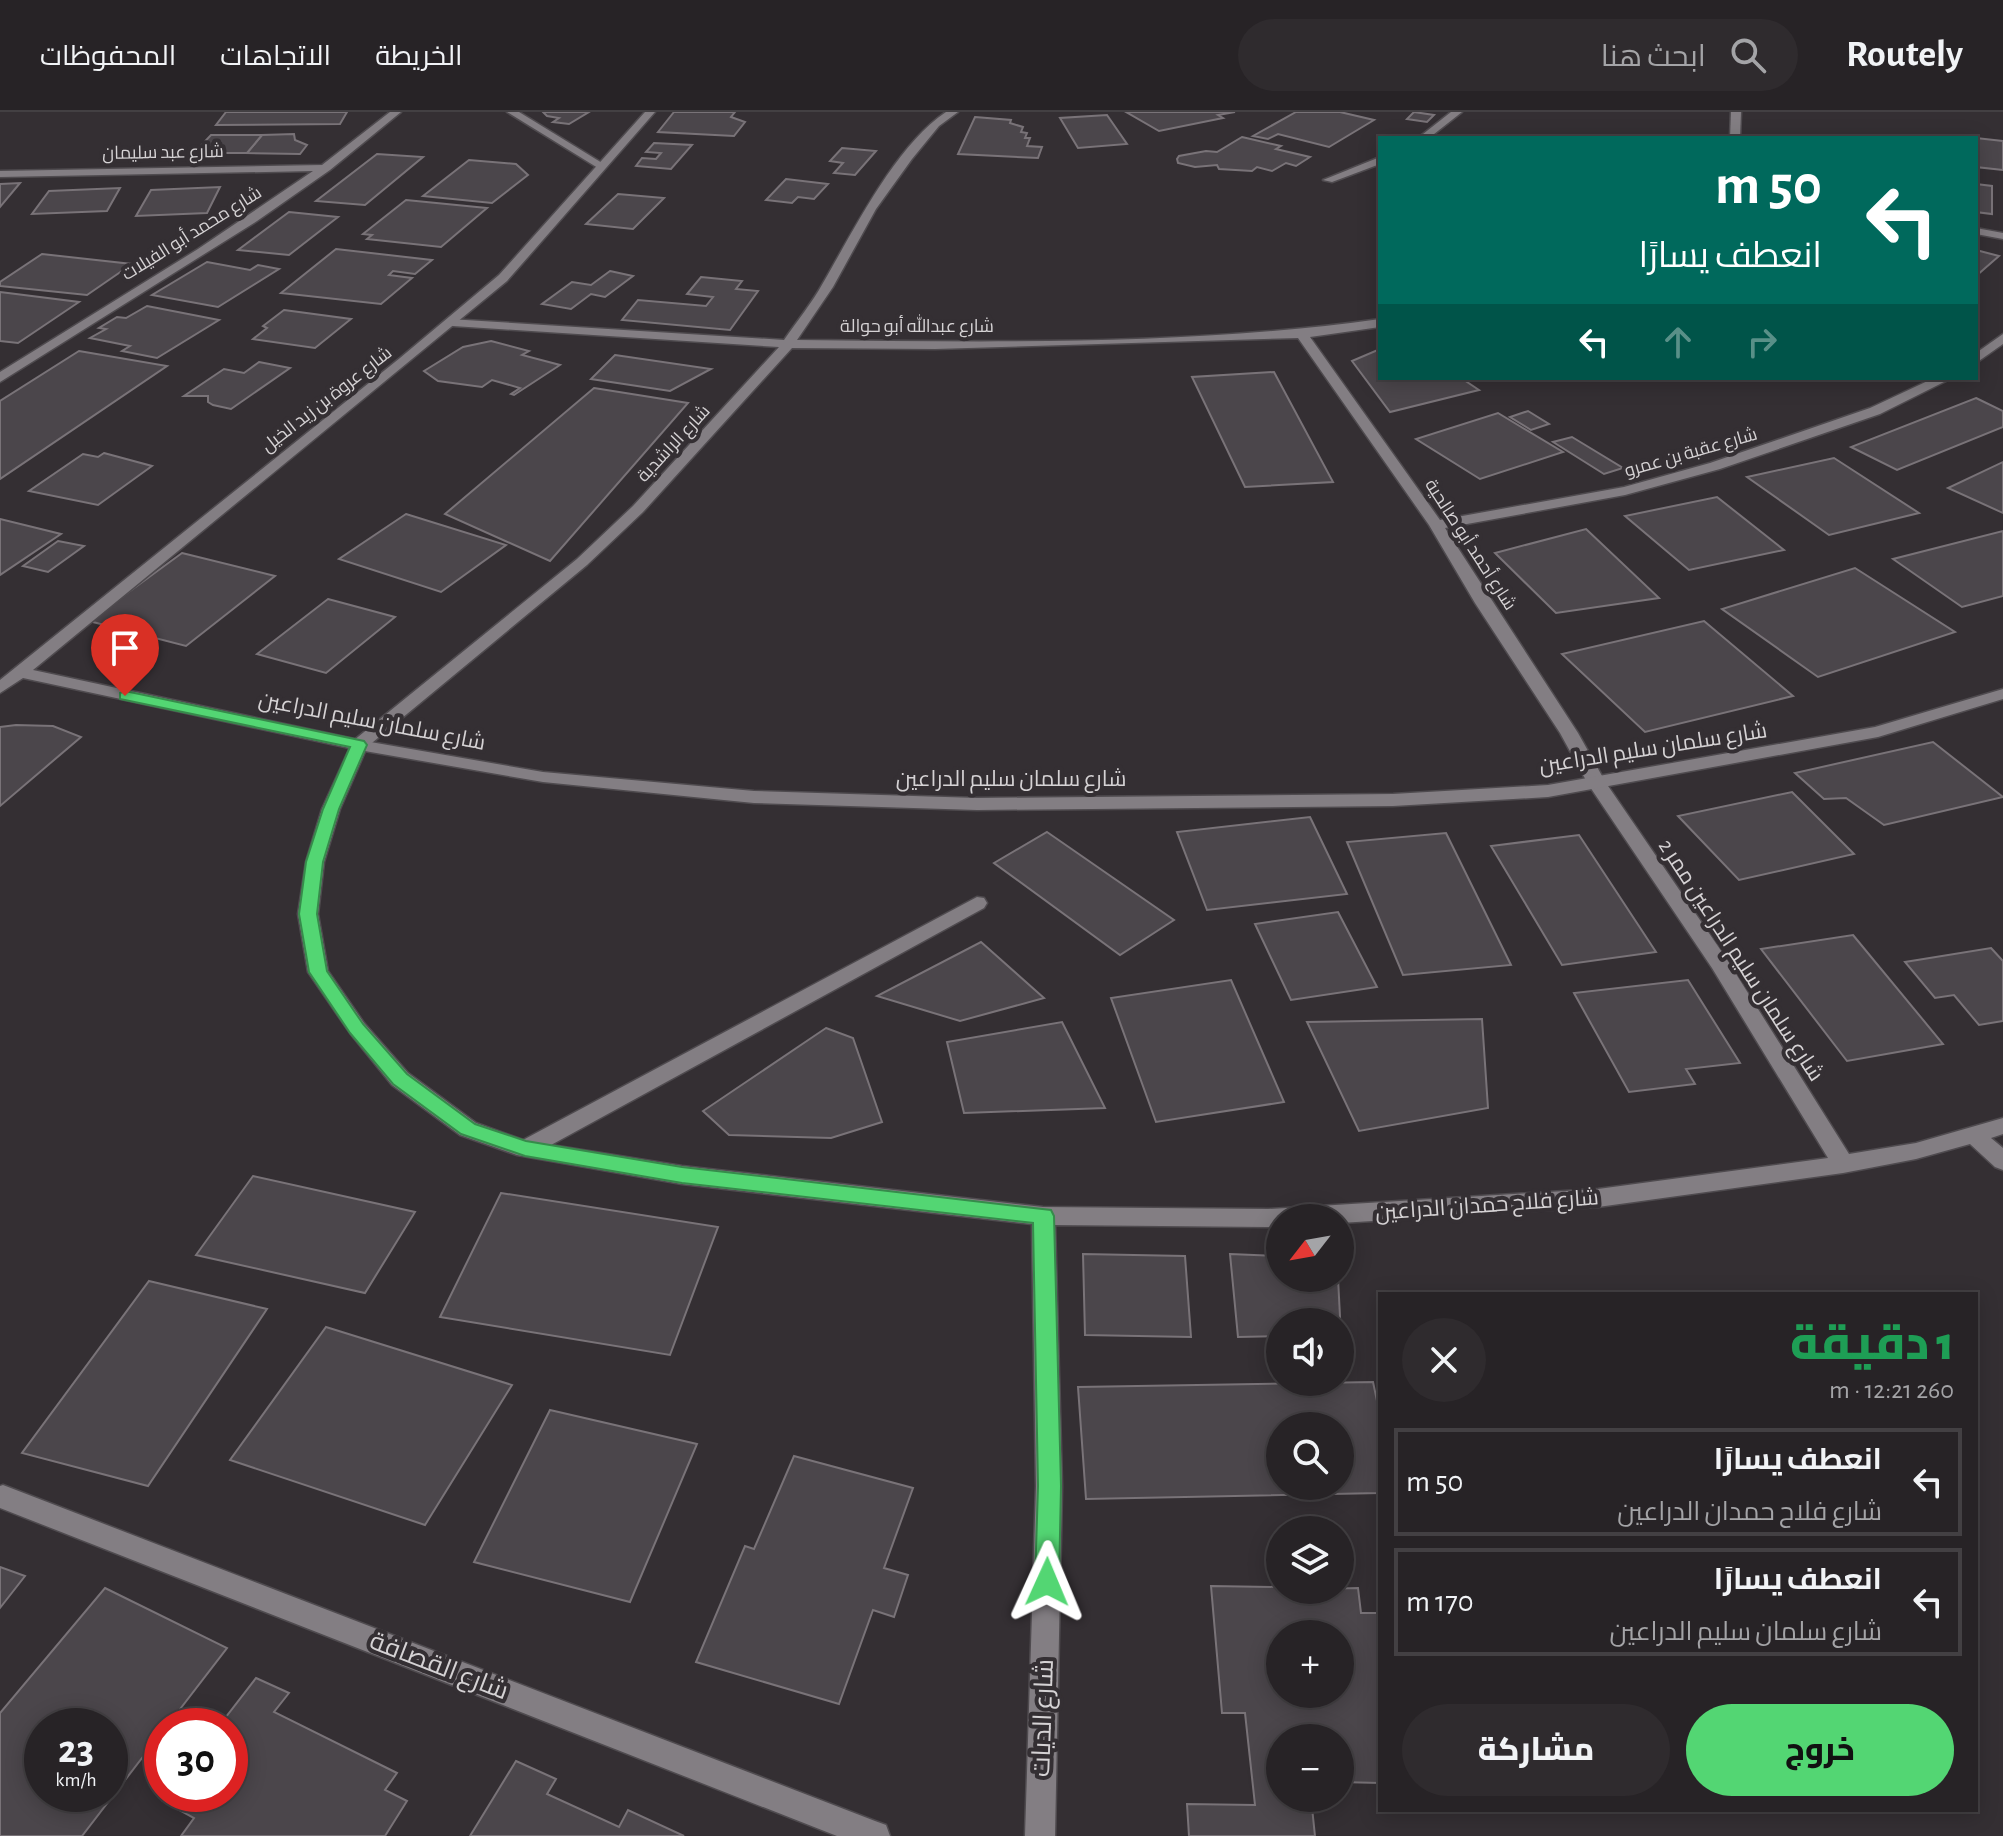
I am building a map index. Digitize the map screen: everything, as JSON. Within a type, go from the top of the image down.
[{"type":"street","name":"شارع محمد أبو الفيلات","points":[[0,378],[326,168],[396,112]]},
{"type":"street","points":[[512,112],[602,166]]},
{"type":"street","name":"شارع عروة بن زيد الخيل","points":[[0,688],[453,322],[503,278],[650,112]]},
{"type":"street","name":"شارع الراشدية","points":[[359,745],[582,562],[638,509],[754,385],[788,344],[827,287],[871,209],[935,124],[953,112]]},
{"type":"street","points":[[1426,136],[1457,112]]},
{"type":"street","points":[[1735,136],[1736,112]]},
{"type":"street","points":[[1328,180],[1378,161]]},
{"type":"street","name":"شارع عبد سليمان","points":[[0,174],[326,168]]},
{"type":"street","points":[[1978,231],[2003,236]]},
{"type":"street","name":"شارع عبدالله أبو حوالة","points":[[453,322],[788,344],[1072,344],[1302,334],[1378,323]]},
{"type":"street","name":"شارع أحمد أبو صالحية","points":[[1302,334],[1436,525],[1483,603],[1569,733],[1597,784]]},
{"type":"street","points":[[1978,357],[2003,338]]},
{"type":"street","name":"شارع عقبة بن عمرو","points":[[1436,525],[1625,491],[1715,466],[1875,411],[1941,380]]},
{"type":"street","name":"شارع سلمان سليم الدراعين","points":[[20,672],[359,745],[543,777],[663,790],[850,802],[1117,805],[1393,800],[1498,795],[1597,784],[1878,732],[2003,694]]},
{"type":"street","name":"شارع فلاح حمدان الدراعين","points":[[359,745],[331,809],[315,862],[308,914],[318,972],[357,1028],[400,1079],[468,1129],[525,1149],[682,1175],[1043,1216],[1268,1218],[1598,1198],[1843,1164],[1975,1136],[2003,1126]]},
{"type":"street","name":"شارع سلمان سليم الدراعين ممر 2","points":[[1597,784],[1719,963],[1843,1164]]},
{"type":"street","points":[[525,1149],[977,903]]},
{"type":"street","points":[[1975,1136],[2003,1161]]},
{"type":"street","name":"شارع الديات","points":[[1040,1836],[1049,1486],[1043,1216]]},
{"type":"street","name":"شارع القصافة","points":[[3,1497],[875,1836]]},
{"type":"building","points":[[226,112],[347,112],[340,124],[216,125]]},
{"type":"building","points":[[543,112],[589,112],[569,124],[553,122],[559,118]]},
{"type":"building","points":[[674,112],[735,112],[731,117],[745,122],[734,136],[658,132]]},
{"type":"building","points":[[1126,112],[1235,112],[1218,115],[1223,118],[1159,131]]},
{"type":"building","points":[[1296,112],[1340,112],[1374,120],[1329,147],[1278,134],[1268,139],[1253,136]]},
{"type":"building","points":[[1414,112],[1434,115],[1427,122],[1407,119]]},
{"type":"building","points":[[1107,115],[1127,144],[1078,148],[1060,118]]},
{"type":"building","points":[[975,117],[1011,120],[1010,123],[1023,127],[1021,132],[1027,133],[1025,138],[1030,138],[1027,146],[1042,147],[1038,158],[958,154]]},
{"type":"building","points":[[294,134],[295,140],[307,145],[300,154],[247,153],[262,135]]},
{"type":"building","points":[[211,135],[262,135],[247,153],[194,153]]},
{"type":"building","points":[[1242,137],[1310,157],[1296,166],[1286,163],[1272,171],[1257,167],[1252,171],[1178,163],[1179,156],[1217,152]]},
{"type":"building","points":[[1978,138],[2003,141],[2003,170],[1978,167]]},
{"type":"building","points":[[654,143],[692,145],[671,169],[636,166],[642,158],[656,159],[661,153],[646,152]]},
{"type":"building","points":[[842,148],[876,151],[855,175],[834,173],[843,163],[830,161]]},
{"type":"building","points":[[377,154],[423,157],[365,205],[316,201]]},
{"type":"building","points":[[469,160],[516,164],[528,175],[492,203],[423,196]]},
{"type":"building","points":[[786,179],[828,184],[814,199],[798,197],[792,203],[766,200]]},
{"type":"building","points":[[20,183],[0,207],[0,184]]},
{"type":"building","points":[[1978,184],[1992,186],[1992,214],[1978,212]]},
{"type":"building","points":[[220,187],[207,213],[136,216],[151,190]]},
{"type":"building","points":[[120,188],[107,211],[32,214],[49,191]]},
{"type":"building","points":[[618,194],[664,198],[633,229],[586,224]]},
{"type":"building","points":[[406,200],[487,208],[441,247],[367,239],[372,235],[363,234]]},
{"type":"building","points":[[289,212],[338,217],[289,255],[238,250]]},
{"type":"building","points":[[336,249],[432,260],[415,274],[393,271],[389,275],[412,278],[381,304],[281,293]]},
{"type":"building","points":[[1978,251],[1999,256],[1978,274]]},
{"type":"building","points":[[42,254],[132,264],[87,295],[0,286],[0,282]]},
{"type":"building","points":[[207,262],[250,270],[258,265],[279,269],[218,307],[152,295]]},
{"type":"building","points":[[610,271],[633,276],[605,297],[591,294],[571,309],[542,304],[572,282],[591,285]]},
{"type":"building","points":[[701,277],[742,281],[736,289],[758,291],[730,330],[622,320],[638,300],[706,306],[713,297],[687,294]]},
{"type":"building","points":[[0,292],[79,302],[18,343],[0,341]]},
{"type":"building","points":[[147,306],[219,320],[157,358],[122,351],[130,346],[90,338],[106,329],[99,328],[117,317],[126,318]]},
{"type":"building","points":[[284,310],[351,319],[315,348],[253,339],[267,328],[263,326]]},
{"type":"building","points":[[491,341],[529,351],[522,355],[560,365],[514,395],[511,394],[520,388],[492,380],[482,387],[438,381],[424,371],[463,347]]},
{"type":"building","points":[[1378,350],[1378,380],[1464,380],[1479,390],[1390,412],[1352,361]]},
{"type":"building","points":[[79,351],[167,366],[0,479],[0,401]]},
{"type":"building","points":[[615,355],[711,369],[670,391],[591,379]]},
{"type":"building","points":[[259,362],[290,368],[231,409],[213,405],[208,402],[208,396],[184,396],[224,369],[244,373]]},
{"type":"building","points":[[1274,372],[1333,482],[1245,487],[1192,377]]},
{"type":"building","points":[[594,388],[688,403],[550,561],[445,514]]},
{"type":"building","points":[[1976,398],[2003,411],[2003,427],[1897,470],[1851,447]]},
{"type":"building","points":[[1528,411],[1549,424],[1531,430],[1510,417]]},
{"type":"building","points":[[1498,413],[1563,452],[1480,479],[1416,439]]},
{"type":"building","points":[[1572,437],[1623,468],[1604,474],[1553,442]]},
{"type":"building","points":[[104,453],[152,466],[98,505],[29,491],[83,454],[98,457]]},
{"type":"building","points":[[1834,458],[1919,513],[1829,535],[1747,477]]},
{"type":"building","points":[[2003,462],[2003,513],[1948,488]]},
{"type":"building","points":[[1717,497],[1784,550],[1689,570],[1625,516]]},
{"type":"building","points":[[406,514],[506,545],[441,592],[339,559]]},
{"type":"building","points":[[0,519],[61,534],[0,575]]},
{"type":"building","points":[[1586,529],[1659,598],[1556,613],[1495,553]]},
{"type":"building","points":[[2003,531],[2003,596],[1962,607],[1893,559]]},
{"type":"building","points":[[58,541],[84,546],[48,572],[23,566]]},
{"type":"building","points":[[182,553],[275,576],[186,646],[89,621]]},
{"type":"building","points":[[1855,568],[1955,632],[1818,677],[1722,609]]},
{"type":"building","points":[[328,599],[395,617],[326,673],[257,654]]},
{"type":"building","points":[[1704,621],[1793,696],[1645,732],[1562,654]]},
{"type":"building","points":[[53,726],[81,737],[0,806],[0,727]]},
{"type":"building","points":[[1933,742],[2003,797],[1884,825],[1846,798],[1824,799],[1795,773]]},
{"type":"building","points":[[1792,792],[1854,854],[1739,880],[1678,816]]},
{"type":"building","points":[[1310,817],[1347,894],[1207,910],[1177,832]]},
{"type":"building","points":[[1047,832],[1174,920],[1120,955],[994,863]]},
{"type":"building","points":[[1446,833],[1511,965],[1403,975],[1347,842]]},
{"type":"building","points":[[1579,835],[1656,952],[1562,965],[1491,846]]},
{"type":"building","points":[[1338,912],[1377,987],[1291,1000],[1255,924]]},
{"type":"building","points":[[1853,935],[1943,1044],[1847,1061],[1761,949]]},
{"type":"building","points":[[981,942],[1044,998],[960,1021],[877,996]]},
{"type":"building","points":[[1991,948],[2003,961],[2003,1021],[1979,1025],[1954,995],[1935,998],[1905,962]]},
{"type":"building","points":[[1231,980],[1284,1102],[1156,1122],[1111,998]]},
{"type":"building","points":[[1688,980],[1740,1063],[1686,1069],[1695,1084],[1629,1092],[1574,993]]},
{"type":"building","points":[[1482,1019],[1488,1108],[1359,1131],[1307,1022]]},
{"type":"building","points":[[1062,1022],[1105,1108],[964,1113],[947,1042]]},
{"type":"building","points":[[826,1028],[853,1038],[882,1122],[831,1138],[729,1135],[703,1111]]},
{"type":"building","points":[[253,1176],[415,1212],[365,1293],[196,1255]]},
{"type":"building","points":[[501,1193],[718,1227],[670,1355],[440,1317]]},
{"type":"building","points":[[1083,1254],[1185,1256],[1191,1337],[1085,1335]]},
{"type":"building","points":[[1230,1254],[1266,1255],[1266,1292],[1339,1292],[1340,1308],[1266,1308],[1266,1336],[1238,1337]]},
{"type":"building","points":[[149,1281],[267,1309],[148,1486],[22,1453]]},
{"type":"building","points":[[326,1327],[512,1385],[425,1525],[230,1460]]},
{"type":"building","points":[[1354,1382],[1373,1382],[1378,1406],[1378,1493],[1354,1494],[1354,1412],[1266,1412],[1266,1495],[1086,1499],[1078,1387],[1266,1384],[1266,1396],[1354,1396]]},
{"type":"building","points":[[550,1410],[697,1444],[630,1602],[474,1562]]},
{"type":"building","points":[[794,1456],[913,1488],[884,1568],[908,1575],[894,1617],[873,1610],[839,1704],[696,1662],[745,1546],[754,1549]]},
{"type":"building","points":[[0,1567],[25,1576],[0,1608]]},
{"type":"building","points":[[1211,1586],[1266,1587],[1266,1604],[1354,1604],[1354,1588],[1358,1588],[1361,1613],[1378,1613],[1378,1783],[1354,1782],[1354,1724],[1266,1724],[1266,1812],[1312,1812],[1315,1836],[1189,1836],[1187,1804],[1255,1805],[1245,1713],[1222,1713]]},
{"type":"building","points":[[105,1588],[227,1648],[181,1708],[144,1708],[144,1755],[128,1776],[128,1708],[24,1708],[24,1812],[100,1812],[82,1836],[0,1836],[0,1713]]},
{"type":"building","points":[[256,1678],[289,1693],[274,1712],[397,1773],[385,1790],[407,1801],[385,1836],[181,1836],[194,1818],[183,1812],[248,1812],[248,1708],[233,1708]]},
{"type":"building","points":[[516,1761],[556,1779],[547,1794],[619,1827],[628,1810],[684,1836],[470,1836]]},
{"type":"route","points":[[125,696],[359,745],[331,809],[315,862],[308,914],[318,972],[357,1028],[400,1079],[468,1129],[525,1149],[682,1175],[1043,1216],[1049,1486],[1047,1582]]}]
